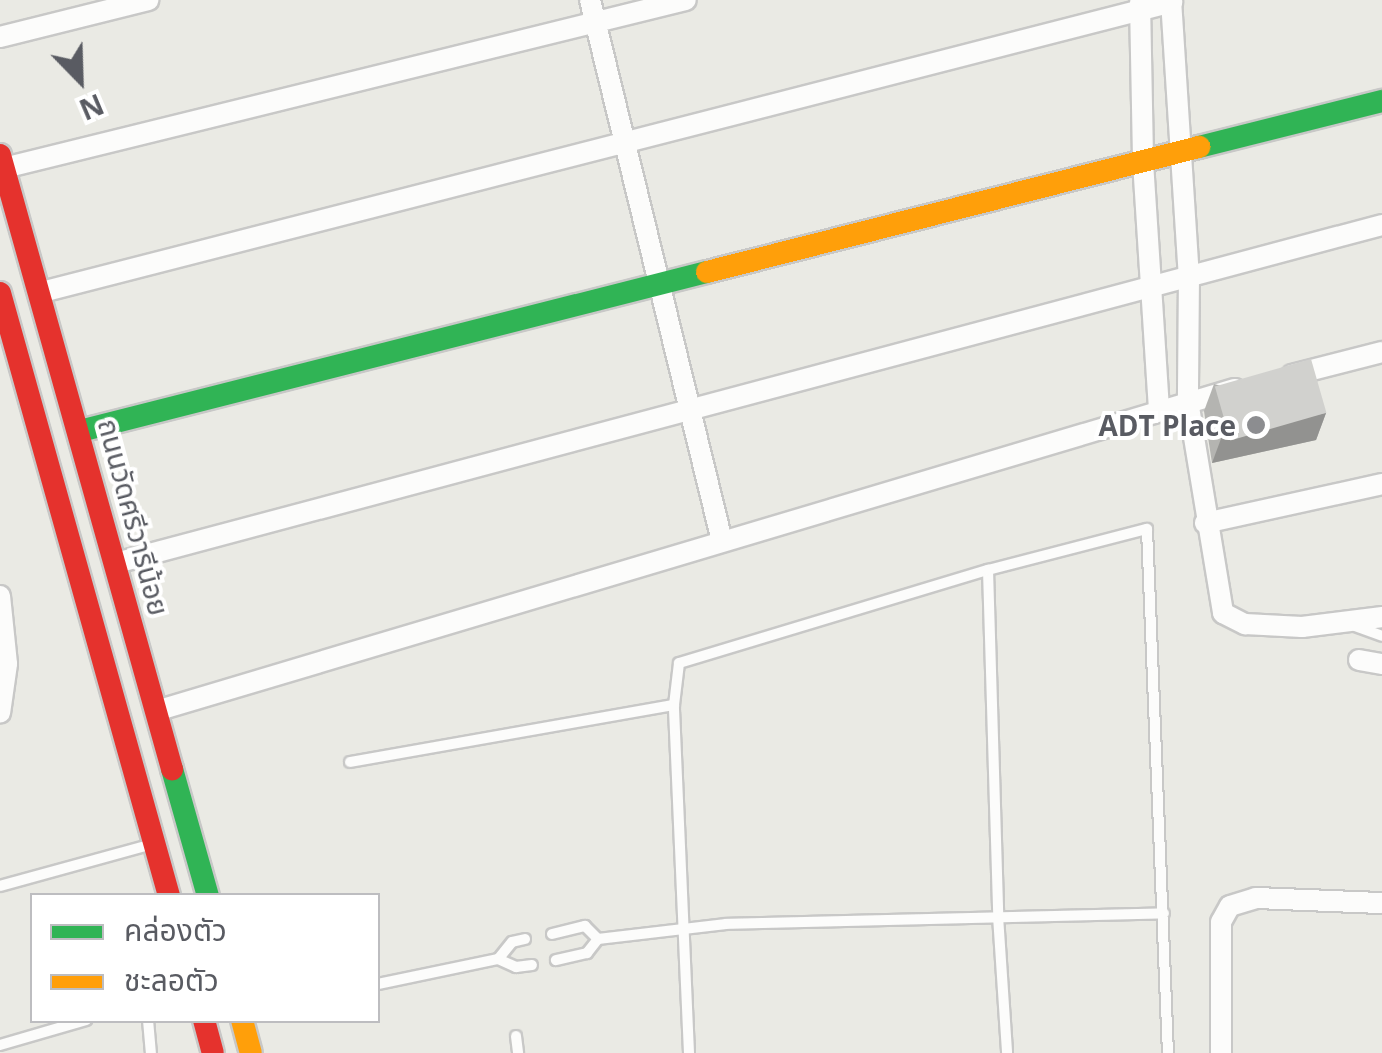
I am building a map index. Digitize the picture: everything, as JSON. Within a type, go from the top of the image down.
[{"type":"main road","points":[[80,431],[1382,101]]},
{"type":"main road","name":"ถนนวัดศรีวารีน้อย","points":[[2,162],[207,893]]},
{"type":"main road","points":[[1,303],[168,893]]},
{"type":"main road","points":[[205,1023],[214,1053]]},
{"type":"main road","points":[[243,1023],[252,1053]]},
{"type":"street","points":[[0,37],[148,0]]},
{"type":"street","points":[[590,0],[722,541]]},
{"type":"street","points":[[2,162],[686,0]]},
{"type":"street","points":[[38,293],[1139,5],[1171,1],[1189,275],[1188,401],[1205,523],[1223,613],[1245,624],[1350,624],[1382,617]]},
{"type":"street","points":[[1139,5],[1143,162],[1159,409]]},
{"type":"street","points":[[116,563],[1382,225]]},
{"type":"street","points":[[156,711],[1159,409],[1382,352]]},
{"type":"street","points":[[1205,523],[1382,484]]},
{"type":"street","points":[[0,596],[7,664],[0,713]]},
{"type":"street","points":[[1359,660],[1382,664]]},
{"type":"street","points":[[1220,1053],[1221,922],[1230,906],[1256,898],[1382,902]]},
{"type":"lane","points":[[689,1053],[674,706],[679,663],[988,570],[1147,528],[1168,1053]]},
{"type":"lane","points":[[988,570],[998,916],[1007,1053]]},
{"type":"lane","points":[[1350,624],[1382,636]]},
{"type":"lane","points":[[350,762],[674,706]]},
{"type":"lane","points":[[0,886],[155,844]]},
{"type":"lane","points":[[556,960],[587,953],[598,939],[686,927],[1164,913]]},
{"type":"lane","points":[[552,934],[585,926],[598,939]]},
{"type":"lane","points":[[498,959],[512,942],[525,938]]},
{"type":"lane","points":[[380,984],[498,959],[516,967],[532,964]]},
{"type":"lane","points":[[0,1045],[76,1023]]},
{"type":"lane","points":[[148,1023],[151,1053]]},
{"type":"lane","points":[[516,1036],[518,1053]]},
{"type":"building","points":[[1311,359],[1326,413],[1230,440],[1215,387]]},
{"type":"traffic: fast","points":[[1199,147],[1382,101]]},
{"type":"traffic: fast","points":[[80,431],[707,272]]},
{"type":"traffic: fast","points":[[172,769],[207,893]]},
{"type":"traffic: slow","points":[[707,272],[1199,147]]},
{"type":"traffic: slow","points":[[243,1023],[251,1053]]},
{"type":"traffic: jam","points":[[0,155],[172,769]]},
{"type":"traffic: jam","points":[[0,293],[168,893]]},
{"type":"traffic: jam","points":[[205,1023],[213,1053]]},
{"type":"place","name":"ADT Place","points":[[1256,425]]}]
